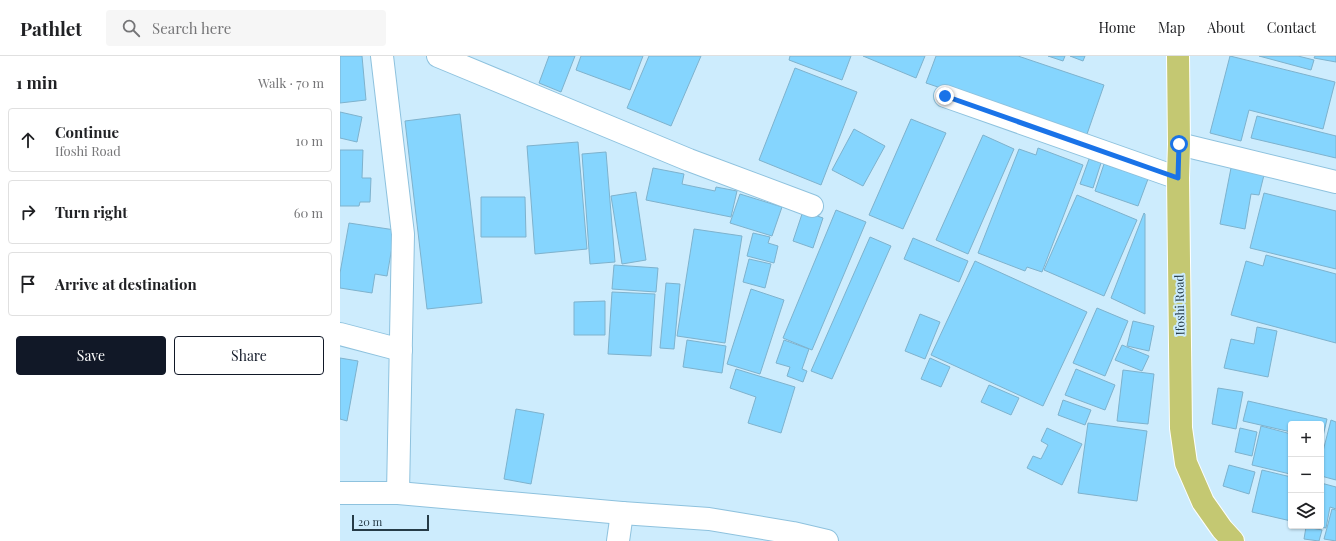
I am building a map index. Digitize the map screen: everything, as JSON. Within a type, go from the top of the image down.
[{"type":"main road","name":"Ifoshi Road","points":[[1178,56],[1181,428],[1186,463],[1203,502],[1222,529],[1233,541]]},
{"type":"street","points":[[382,56],[403,234],[398,493]]},
{"type":"street","points":[[438,56],[689,160],[812,206]]},
{"type":"street","points":[[945,96],[1178,178]]},
{"type":"street","points":[[1179,144],[1336,182]]},
{"type":"street","points":[[340,334],[401,350]]},
{"type":"street","points":[[341,498],[398,493],[622,513],[709,519],[793,533],[827,541]]},
{"type":"street","points":[[618,541],[622,513]]},
{"type":"building","points":[[340,56],[362,56],[366,100],[340,103]]},
{"type":"building","points":[[549,56],[575,56],[561,92],[539,83]]},
{"type":"building","points":[[581,56],[643,56],[630,90],[576,70]]},
{"type":"building","points":[[649,56],[701,56],[671,126],[627,108]]},
{"type":"building","points":[[790,56],[851,56],[842,80],[789,60]]},
{"type":"building","points":[[863,56],[925,56],[916,78]]},
{"type":"building","points":[[936,56],[1018,56],[1104,85],[1086,137],[926,83]]},
{"type":"building","points":[[1048,56],[1065,56],[1063,61]]},
{"type":"building","points":[[1070,56],[1085,56],[1083,61]]},
{"type":"building","points":[[1230,56],[1335,82],[1323,129],[1249,110],[1241,141],[1210,133]]},
{"type":"building","points":[[1259,56],[1298,56],[1314,60],[1311,70]]},
{"type":"building","points":[[1315,56],[1336,56],[1336,62],[1314,58]]},
{"type":"building","points":[[795,68],[857,92],[821,185],[759,160]]},
{"type":"building","points":[[340,112],[362,117],[357,142],[340,138]]},
{"type":"building","points":[[460,114],[482,303],[427,309],[405,121]]},
{"type":"building","points":[[1257,116],[1336,136],[1336,158],[1251,138]]},
{"type":"building","points":[[911,119],[946,133],[903,229],[869,215]]},
{"type":"building","points":[[854,129],[885,146],[863,186],[832,170]]},
{"type":"building","points":[[983,135],[1014,149],[968,254],[936,240]]},
{"type":"building","points":[[578,142],[587,249],[535,254],[527,146]]},
{"type":"building","points":[[1038,148],[1083,165],[1042,272],[1027,267],[1025,271],[978,253],[1019,149],[1036,155]]},
{"type":"building","points":[[340,150],[363,150],[362,178],[371,178],[370,202],[360,202],[359,206],[340,206]]},
{"type":"building","points":[[606,152],[615,262],[590,264],[582,154]]},
{"type":"building","points":[[1089,159],[1101,163],[1093,188],[1080,184]]},
{"type":"building","points":[[1104,164],[1148,179],[1138,206],[1095,191]]},
{"type":"building","points":[[653,168],[684,174],[682,184],[715,191],[716,187],[737,191],[731,217],[646,200]]},
{"type":"building","points":[[1231,168],[1264,175],[1259,195],[1251,194],[1245,229],[1220,224]]},
{"type":"building","points":[[636,192],[646,260],[622,264],[611,196]]},
{"type":"building","points":[[1264,193],[1336,211],[1336,269],[1250,248]]},
{"type":"building","points":[[740,194],[782,207],[772,236],[730,223]]},
{"type":"building","points":[[1077,195],[1137,220],[1104,296],[1044,270]]},
{"type":"building","points":[[481,197],[525,197],[526,237],[481,237]]},
{"type":"building","points":[[836,210],[866,222],[812,350],[783,338]]},
{"type":"building","points":[[803,211],[823,218],[813,248],[793,241]]},
{"type":"building","points":[[1144,213],[1145,214],[1145,314],[1111,298]]},
{"type":"building","points":[[349,223],[395,230],[387,276],[375,274],[372,293],[340,288],[340,273]]},
{"type":"building","points":[[694,229],[742,236],[725,343],[677,336]]},
{"type":"building","points":[[753,233],[770,237],[768,243],[778,246],[774,263],[747,256]]},
{"type":"building","points":[[870,237],[891,246],[832,379],[811,371]]},
{"type":"building","points":[[913,238],[968,261],[959,282],[904,259]]},
{"type":"building","points":[[1266,255],[1336,274],[1336,343],[1231,315],[1246,261],[1263,266]]},
{"type":"building","points":[[749,259],[771,264],[765,288],[743,282]]},
{"type":"building","points":[[975,261],[1087,312],[1043,406],[931,355]]},
{"type":"building","points":[[614,265],[658,268],[656,292],[612,289]]},
{"type":"building","points":[[666,283],[680,284],[674,349],[660,348]]},
{"type":"building","points":[[751,289],[784,300],[760,374],[727,364]]},
{"type":"building","points":[[612,292],[655,294],[651,356],[608,354]]},
{"type":"building","points":[[605,301],[605,335],[574,335],[574,302]]},
{"type":"building","points":[[1097,308],[1128,321],[1105,376],[1073,363]]},
{"type":"building","points":[[920,314],[940,322],[925,359],[905,351]]},
{"type":"building","points":[[1133,321],[1154,326],[1149,351],[1127,346]]},
{"type":"building","points":[[1257,327],[1277,331],[1268,377],[1224,368],[1231,339],[1254,344]]},
{"type":"building","points":[[687,340],[726,346],[722,373],[683,367]]},
{"type":"building","points":[[784,340],[809,349],[802,369],[807,371],[803,382],[787,376],[790,367],[776,363]]},
{"type":"building","points":[[1122,345],[1149,356],[1142,371],[1115,360]]},
{"type":"building","points":[[340,358],[358,361],[347,421],[340,419]]},
{"type":"building","points":[[930,358],[950,367],[941,387],[921,379]]},
{"type":"building","points":[[736,369],[795,387],[781,433],[748,423],[756,397],[730,388]]},
{"type":"building","points":[[1076,369],[1115,385],[1105,410],[1065,395]]},
{"type":"building","points":[[1123,370],[1154,374],[1148,424],[1117,421]]},
{"type":"building","points":[[989,385],[1019,398],[1011,415],[981,402]]},
{"type":"building","points":[[1218,388],[1243,392],[1236,429],[1212,424]]},
{"type":"building","points":[[1063,400],[1091,410],[1085,425],[1058,415]]},
{"type":"building","points":[[1248,401],[1327,419],[1324,432],[1324,421],[1288,421],[1288,431],[1243,421]]},
{"type":"building","points":[[516,409],[544,414],[531,484],[504,479]]},
{"type":"building","points":[[1331,420],[1336,422],[1336,480],[1324,477],[1324,447]]},
{"type":"building","points":[[1088,423],[1147,431],[1137,501],[1078,493]]},
{"type":"building","points":[[1261,426],[1288,433],[1288,474],[1252,465]]},
{"type":"building","points":[[1047,428],[1082,444],[1062,485],[1027,468],[1033,456],[1041,459],[1048,445],[1041,441]]},
{"type":"building","points":[[1240,428],[1257,432],[1252,456],[1235,452]]},
{"type":"building","points":[[1229,465],[1255,472],[1249,494],[1223,486]]},
{"type":"building","points":[[1262,470],[1288,476],[1288,520],[1252,512]]},
{"type":"building","points":[[1324,484],[1336,487],[1336,509],[1330,507],[1326,528],[1324,528]]},
{"type":"building","points":[[1332,509],[1336,510],[1336,541],[1324,539]]},
{"type":"building","points":[[1306,529],[1322,530],[1319,541],[1304,539]]},
{"type":"route","points":[[945,96],[1178,178],[1179,144]]}]
